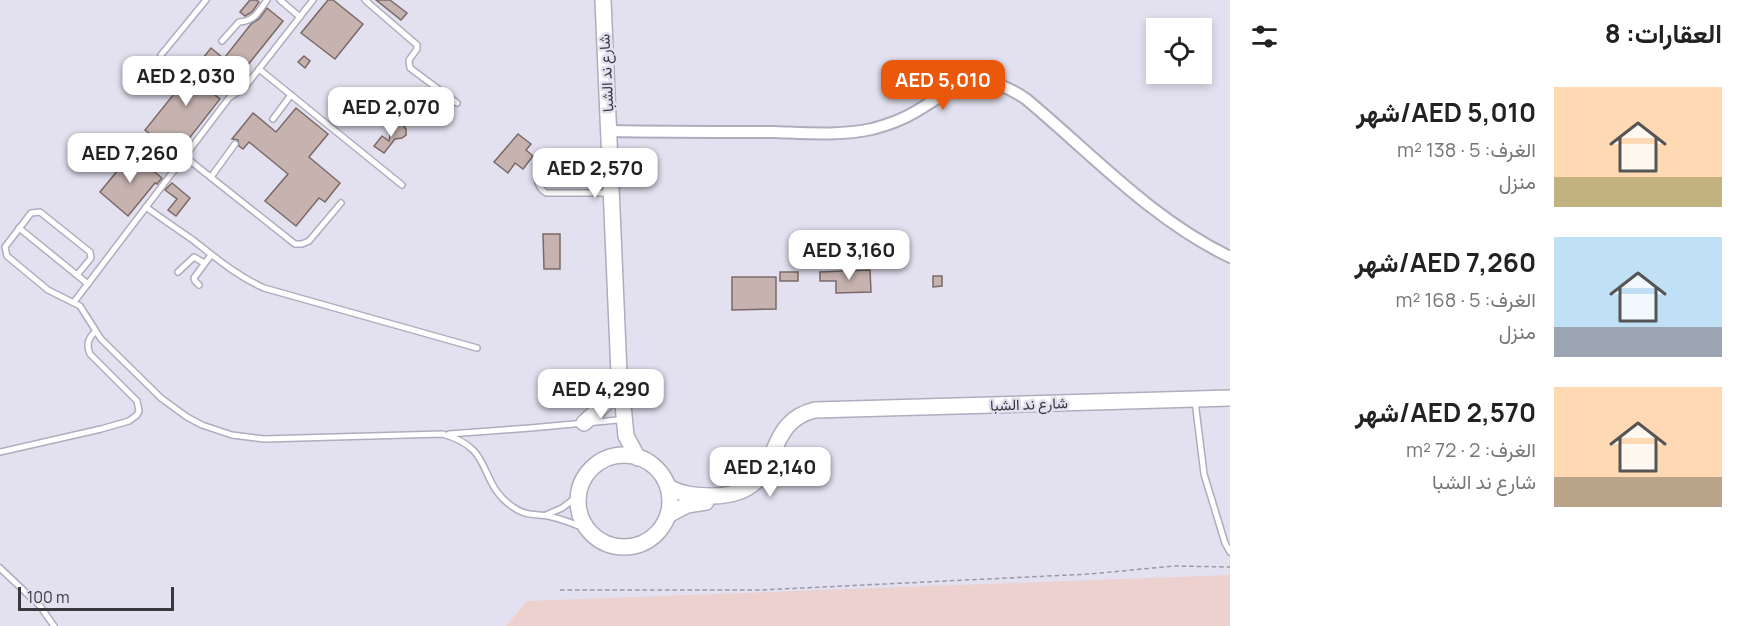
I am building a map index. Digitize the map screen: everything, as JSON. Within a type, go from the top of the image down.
[{"type":"main road","name":"شارع ند الشبا","points":[[603,0],[620,382],[615,447],[607,459]]},
{"type":"main road","points":[[584,423],[609,400],[620,382]]},
{"type":"main road","name":"شارع ند الشبا","points":[[620,398],[623,405],[626,436],[638,458]]},
{"type":"main road","name":"شارع ند الشبا","points":[[668,487],[695,496],[725,495],[740,491],[764,472],[780,436],[789,424],[805,413],[821,409],[1230,398]]},
{"type":"main road","name":"شارع ند الشبا","points":[[668,515],[687,505],[735,499],[756,489],[771,472],[790,431],[800,422],[828,410]]},
{"type":"main road","points":[[622,455],[638,458],[657,469],[668,487],[670,501],[668,515],[661,528],[651,538],[631,546],[617,546],[604,542],[588,530],[581,518],[578,496],[582,483],[590,471],[607,459],[622,455]]},
{"type":"street","points":[[609,131],[823,133],[870,129],[892,123],[913,113],[958,86],[986,82],[1000,85],[1026,99],[1171,223],[1230,256]]},
{"type":"lane","points":[[161,55],[206,0]]},
{"type":"lane","points":[[222,41],[239,22],[252,19],[267,0]]},
{"type":"lane","points":[[280,0],[300,16]]},
{"type":"lane","points":[[74,302],[232,95],[245,87],[313,0]]},
{"type":"lane","points":[[364,0],[417,45],[417,49],[409,60],[410,68],[457,103]]},
{"type":"lane","points":[[259,69],[402,185]]},
{"type":"lane","points":[[212,80],[232,95]]},
{"type":"lane","points":[[273,119],[291,95]]},
{"type":"lane","points":[[140,136],[178,166]]},
{"type":"lane","points":[[211,177],[235,144]]},
{"type":"lane","points":[[541,154],[537,180],[539,188],[546,193],[611,193]]},
{"type":"lane","points":[[184,156],[295,244],[309,241],[341,203]]},
{"type":"lane","points":[[146,207],[236,274],[264,288],[477,348]]},
{"type":"lane","points":[[76,275],[91,258],[90,252],[40,212],[34,212],[6,244],[4,250],[7,256],[53,294],[74,302],[85,312],[101,339],[161,398],[187,417],[217,431],[264,439],[442,434],[618,420]]},
{"type":"lane","points":[[19,228],[88,284]]},
{"type":"lane","points":[[199,285],[194,278],[211,255]]},
{"type":"lane","points":[[178,272],[194,257],[204,263]]},
{"type":"lane","points":[[0,452],[116,425],[129,421],[137,415],[139,411],[137,401],[90,354],[88,344],[96,332]]},
{"type":"lane","points":[[1194,399],[1204,474],[1225,543],[1230,552]]},
{"type":"lane","points":[[442,434],[464,442],[475,450],[494,490],[507,503],[529,515],[544,515],[588,530]]},
{"type":"lane","points":[[544,515],[562,508],[578,496]]},
{"type":"lane","points":[[0,568],[40,606],[54,626]]},
{"type":"path","points":[[560,590],[760,590],[1090,574],[1174,566],[1230,567]]},
{"type":"shaded area","points":[[1230,575],[1230,626],[506,626],[527,601]]},
{"type":"building","points":[[250,0],[259,2],[252,12],[245,16],[240,12]]},
{"type":"building","points":[[328,0],[333,0],[363,24],[335,59],[301,33]]},
{"type":"building","points":[[376,0],[390,0],[407,13],[401,20]]},
{"type":"building","points":[[267,8],[283,21],[243,71],[225,57]]},
{"type":"building","points":[[211,48],[222,57],[201,84],[220,99],[177,154],[145,130]]},
{"type":"building","points":[[304,56],[310,61],[305,68],[298,62]]},
{"type":"building","points":[[296,108],[328,134],[309,157],[340,183],[325,202],[319,198],[296,226],[265,201],[288,174],[249,142],[243,149],[239,146],[238,140],[232,139],[253,113],[276,132]]},
{"type":"building","points":[[396,124],[403,125],[406,135],[395,139],[384,153],[374,146],[382,136],[389,141],[391,129]]},
{"type":"building","points":[[518,134],[531,144],[526,150],[533,156],[523,169],[515,163],[508,173],[494,162]]},
{"type":"building","points":[[132,153],[162,178],[157,184],[155,183],[128,216],[100,192]]},
{"type":"building","points":[[172,183],[190,198],[176,216],[168,210],[177,199],[165,190]]},
{"type":"building","points":[[543,234],[560,234],[560,269],[544,269]]},
{"type":"building","points":[[870,270],[871,292],[836,293],[836,281],[820,281],[820,272]]},
{"type":"building","points":[[780,272],[798,272],[798,281],[780,281]]},
{"type":"building","points":[[933,276],[942,276],[942,286],[933,287]]},
{"type":"building","points":[[732,277],[776,277],[776,309],[732,310]]}]
